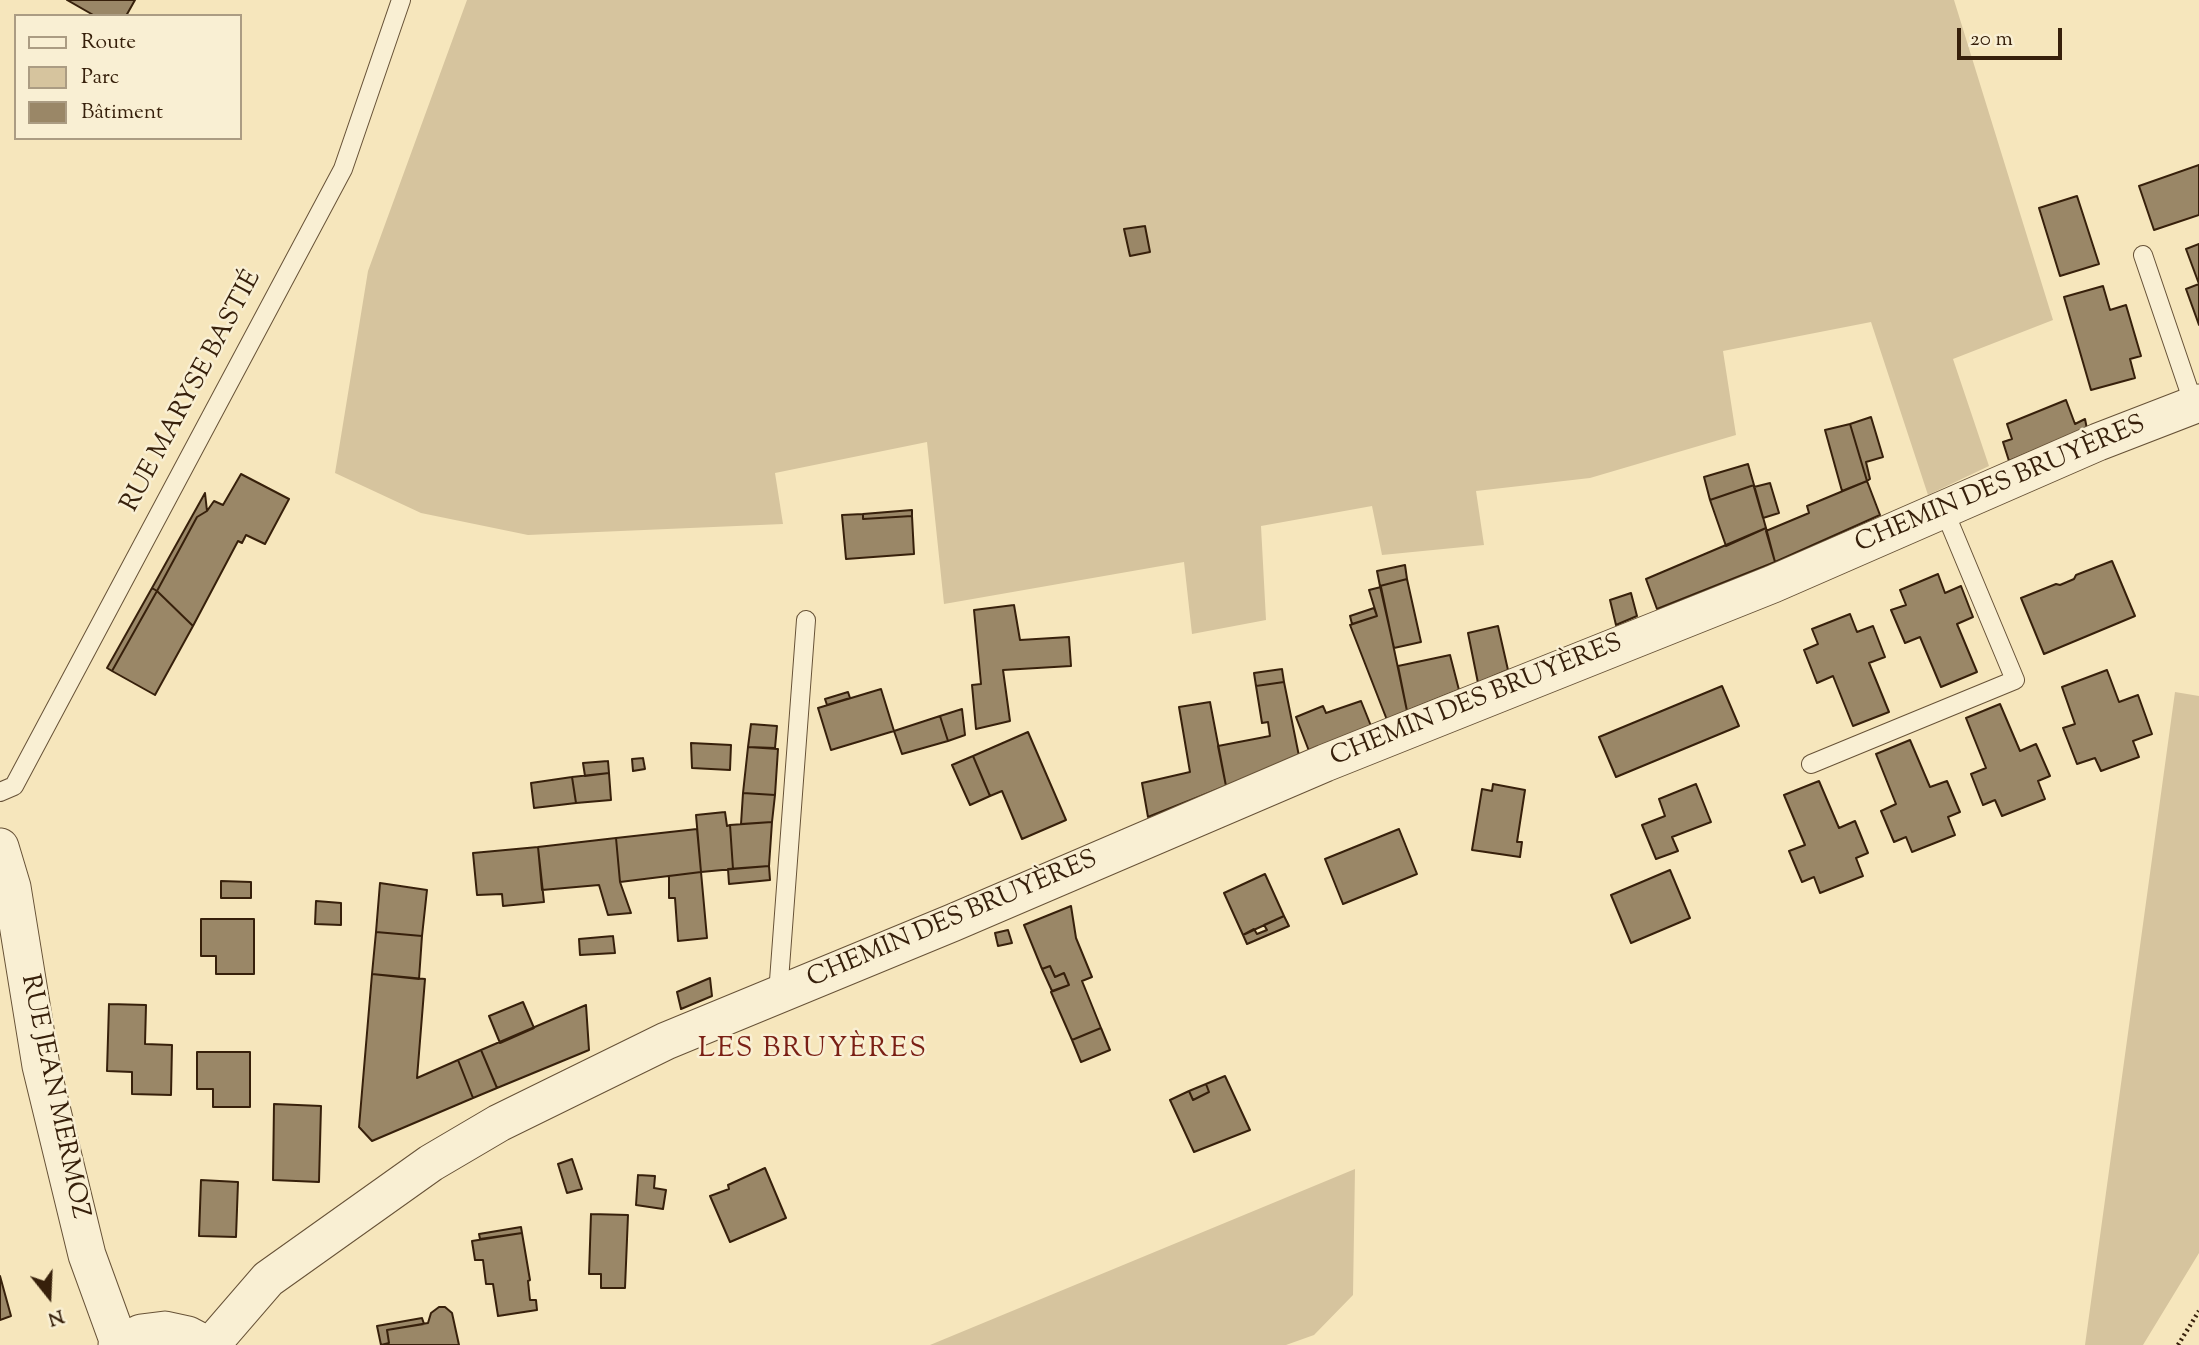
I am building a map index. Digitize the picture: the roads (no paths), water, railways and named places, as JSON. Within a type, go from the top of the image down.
[{"type":"street","name":"CHEMIN DES BRUYÈRES","points":[[209,1345],[268,1279],[431,1163],[499,1123],[666,1041],[952,923],[1325,763],[1773,584],[2098,442],[2197,404]]},
{"type":"street","name":"RUE JEAN MERMOZ","points":[[0,847],[12,887],[41,1066],[87,1255],[118,1344]]},
{"type":"street","points":[[118,1344],[141,1333],[165,1330],[188,1335],[209,1345]]},
{"type":"lane","name":"RUE MARYSE BASTIÉ","points":[[0,792],[14,786],[343,169],[401,0]]},
{"type":"lane","points":[[2143,255],[2197,404]]},
{"type":"lane","points":[[1811,764],[2015,680],[1944,510]]},
{"type":"lane","points":[[766,1000],[806,620]]},
{"type":"district","name":"LES BRUYÈRES","points":[[813,1051]]}]
